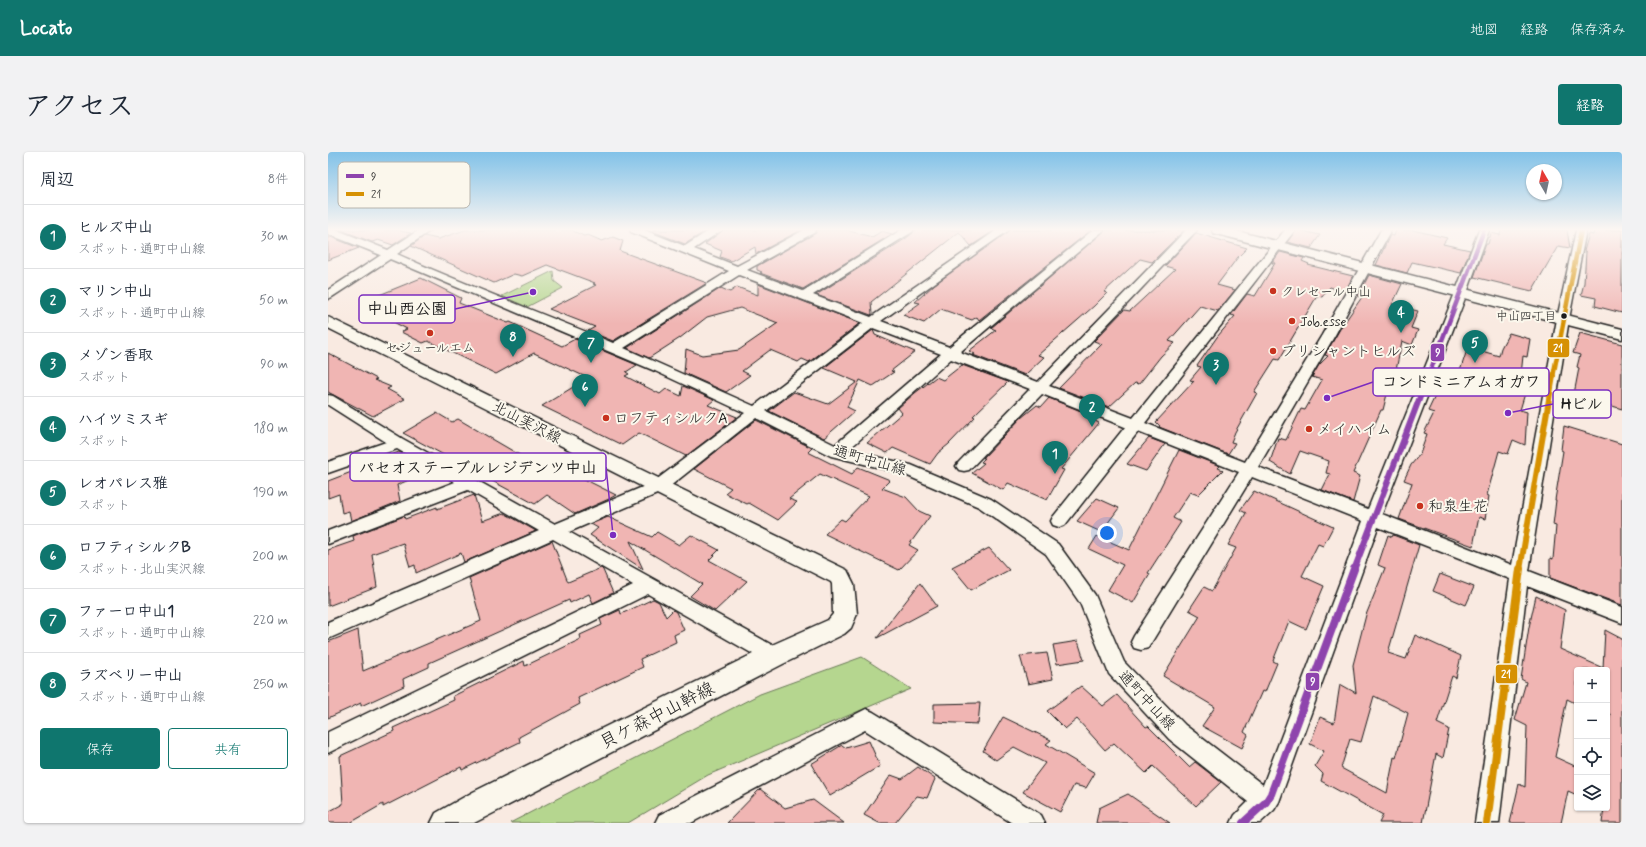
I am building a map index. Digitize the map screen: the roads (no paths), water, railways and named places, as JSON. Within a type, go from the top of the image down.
[{"type":"street","points":[[328,295],[380,261]]},
{"type":"street","name":"通町中山線","points":[[403,261],[660,368],[755,412],[836,452],[905,469],[985,503],[1052,549],[1088,600],[1116,668],[1177,732],[1266,802]]},
{"type":"street","points":[[715,261],[1622,615]]},
{"type":"street","points":[[613,349],[754,261]]},
{"type":"street","points":[[803,296],[858,261]]},
{"type":"street","points":[[328,631],[554,531],[658,487],[871,323],[959,261]]},
{"type":"street","points":[[836,452],[950,353],[1061,261]]},
{"type":"street","points":[[964,466],[1162,261]]},
{"type":"street","points":[[1059,521],[1265,261]]},
{"type":"street","points":[[1340,261],[1622,334]]},
{"type":"street","points":[[1141,642],[1250,469],[1370,261]]},
{"type":"street","points":[[1243,823],[1266,802],[1473,261]]},
{"type":"street","points":[[1487,823],[1519,576],[1563,319],[1575,261]]},
{"type":"street","name":"北山実沢線","points":[[328,322],[839,576],[843,584],[844,593]]},
{"type":"street","points":[[332,405],[774,656]]},
{"type":"street","points":[[328,468],[398,443]]},
{"type":"street","points":[[328,538],[469,483]]},
{"type":"street","points":[[328,743],[649,585]]},
{"type":"street","name":"貝ケ森中山幹線","points":[[446,823],[483,802],[774,656],[836,627],[843,621],[845,614],[844,593]]},
{"type":"street","points":[[667,823],[866,718],[1033,823]]},
{"type":"place","name":"クレセール中山","points":[[1273,291]]},
{"type":"place","name":"中山西公園","points":[[533,292]]},
{"type":"place","name":"中山四丁目","points":[[1564,316]]},
{"type":"place","name":"Job.esse","points":[[1292,321]]},
{"type":"place","name":"セジュールエム","points":[[430,333]]},
{"type":"place","name":"ハイツミスギ","points":[[1401,333]]},
{"type":"place","name":"ブリシャントヒルズ","points":[[1273,351]]},
{"type":"place","name":"ラズベリー中山","points":[[513,357]]},
{"type":"place","name":"ファーロ中山1","points":[[591,363]]},
{"type":"place","name":"レオパレス雅","points":[[1475,363]]},
{"type":"place","name":"メゾン香取","points":[[1216,385]]},
{"type":"place","name":"コンドミニアムオガワ","points":[[1327,398]]},
{"type":"place","name":"ロフティシルクB","points":[[585,407]]},
{"type":"place","name":"Hビル","points":[[1508,413]]},
{"type":"place","name":"ロフティシルクA","points":[[606,418]]},
{"type":"place","name":"マリン中山","points":[[1092,427]]},
{"type":"place","name":"メイハイム","points":[[1309,429]]},
{"type":"place","name":"ヒルズ中山","points":[[1055,474]]},
{"type":"place","name":"和泉生花","points":[[1420,506]]},
{"type":"place","name":"パセオステーブルレジデンツ中山","points":[[613,535]]}]
